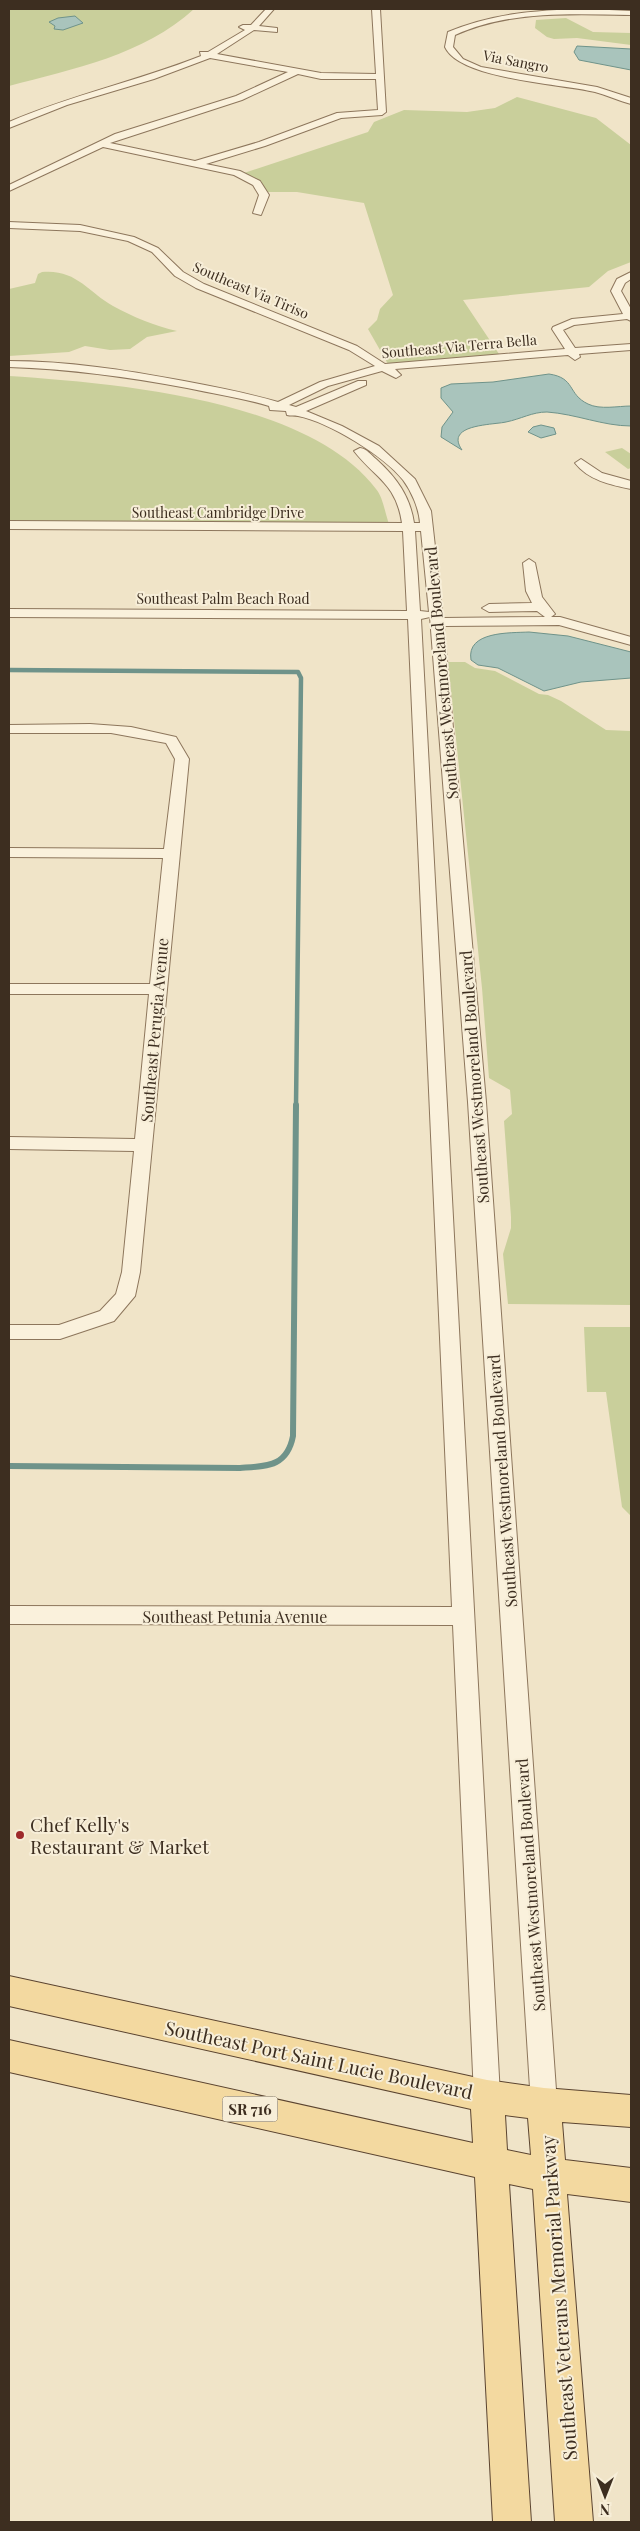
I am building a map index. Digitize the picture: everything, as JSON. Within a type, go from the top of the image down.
[{"type":"main road","name":"Southeast Port Saint Lucie Boulevard","points":[[9,1991],[487,2096],[544,2104],[631,2111]]},
{"type":"main road","name":"SR 716","points":[[9,2056],[364,2134],[490,2164],[549,2175],[631,2185]]},
{"type":"main road","points":[[487,2096],[512,2522]]},
{"type":"main road","name":"Southeast Veterans Memorial Parkway","points":[[544,2104],[574,2522]]},
{"type":"street","points":[[9,125],[47,109],[131,84],[209,55],[251,28],[270,9]]},
{"type":"street","points":[[198,163],[262,144],[340,115],[382,112],[376,9]]},
{"type":"street","name":"Via Sangro","points":[[631,13],[568,10],[480,21],[451,34],[447,44],[450,53],[463,62],[479,69],[597,90],[631,101]]},
{"type":"street","points":[[248,17],[237,26],[274,30]]},
{"type":"street","points":[[9,117],[36,106],[121,81],[196,53],[223,37]]},
{"type":"street","points":[[196,53],[296,72],[337,77],[380,78]]},
{"type":"street","points":[[9,188],[138,128],[239,98],[296,72]]},
{"type":"street","points":[[121,81],[131,84]]},
{"type":"street","points":[[36,106],[47,109]]},
{"type":"street","points":[[102,144],[198,163],[236,173],[257,183],[264,195],[258,213]]},
{"type":"street","name":"Southeast Via Tiriso","points":[[9,225],[80,228],[131,239],[155,250],[180,274],[200,286],[353,348],[396,375]]},
{"type":"street","points":[[573,354],[557,329],[564,324],[630,317],[616,291],[621,281],[631,275]]},
{"type":"street","name":"Southeast Via Terra Bella","points":[[291,413],[359,384],[396,375],[631,346]]},
{"type":"street","name":"Southeast Via Terra Bella","points":[[273,408],[324,384],[384,367],[573,354],[631,353]]},
{"type":"street","name":"Southeast Westmoreland Boulevard","points":[[9,364],[54,365],[120,372],[273,408],[338,428],[376,448],[409,479],[419,497],[427,527],[437,615],[477,1102],[544,2104]]},
{"type":"street","name":"Southeast Westmoreland Boulevard","points":[[9,371],[50,372],[104,378],[273,408]]},
{"type":"street","name":"Southeast Westmoreland Boulevard","points":[[291,413],[359,451],[376,465],[392,481],[402,496],[408,512],[441,1102],[462,1616],[487,2096]]},
{"type":"street","points":[[581,463],[587,470],[600,477],[631,485]]},
{"type":"street","name":"Southeast Cambridge Drive","points":[[9,525],[427,527]]},
{"type":"street","points":[[529,563],[532,591],[540,607],[560,621]]},
{"type":"street","points":[[437,615],[540,607]]},
{"type":"street","name":"Southeast Palm Beach Road","points":[[9,613],[437,615]]},
{"type":"street","points":[[437,615],[560,621],[631,641]]},
{"type":"street","points":[[9,729],[123,730],[151,733],[171,740]]},
{"type":"street","name":"Southeast Perugia Avenue","points":[[107,1316],[125,1296],[131,1272],[170,854],[182,759],[171,740]]},
{"type":"street","points":[[9,853],[170,854]]},
{"type":"street","points":[[9,989],[157,989]]},
{"type":"street","points":[[9,1144],[143,1145]]},
{"type":"street","points":[[9,1332],[60,1332],[107,1316]]},
{"type":"street","name":"Southeast Petunia Avenue","points":[[9,1615],[462,1616]]},
{"type":"green space","points":[[9,9],[194,9],[174,25],[130,49],[82,66],[9,86]]},
{"type":"green space","points":[[566,18],[593,32],[631,33],[631,45],[577,38],[554,39],[547,37],[535,28],[536,20]]},
{"type":"green space","points":[[517,97],[596,118],[631,145],[631,262],[608,271],[589,287],[463,300],[499,354],[388,364],[368,329],[377,320],[380,309],[393,295],[364,203],[297,192],[267,192],[261,181],[244,173],[368,132],[374,122],[404,110],[467,112],[495,108]]},
{"type":"green space","points":[[54,272],[73,277],[113,306],[152,324],[177,331],[147,337],[130,349],[110,350],[85,346],[69,352],[9,356],[9,289],[35,283],[38,274]]},
{"type":"green space","points":[[9,376],[101,384],[206,401],[258,416],[305,434],[345,459],[376,489],[389,524],[9,522]]},
{"type":"green space","points":[[622,448],[631,454],[631,468],[628,469],[605,452]]},
{"type":"green space","points":[[448,662],[465,662],[475,668],[495,671],[539,694],[548,695],[561,701],[606,730],[631,731],[631,1305],[508,1304],[503,1254],[511,1228],[511,1217],[504,1121],[512,1114],[510,1090],[489,1078],[482,988]]},
{"type":"green space","points":[[584,1327],[631,1327],[631,1516],[622,1507],[606,1392],[587,1392]]},
{"type":"water","points":[[75,16],[83,23],[63,30],[54,29],[55,26],[49,22],[58,18]]},
{"type":"water","points":[[577,46],[631,49],[631,70],[579,60],[574,52]]},
{"type":"water","points":[[549,374],[564,379],[581,400],[593,406],[631,406],[631,426],[542,412],[506,422],[472,427],[459,435],[458,441],[462,450],[441,437],[442,427],[453,412],[441,398],[441,388],[451,384],[493,382]]},
{"type":"water","points":[[541,425],[554,428],[556,434],[541,438],[528,432],[533,427]]},
{"type":"water","points":[[529,632],[568,636],[631,652],[631,678],[581,682],[544,691],[498,668],[478,665],[471,660],[471,651],[475,644],[482,639],[501,634]]},
{"type":"waterway","points":[[9,670],[298,672],[301,678],[296,1106]]},
{"type":"waterway","points":[[9,1466],[240,1468],[259,1467],[274,1463],[286,1454],[293,1436],[296,1105]]},
{"type":"place","name":"Chef Kelly's Restaurant & Market","points":[[20,1835]]}]
